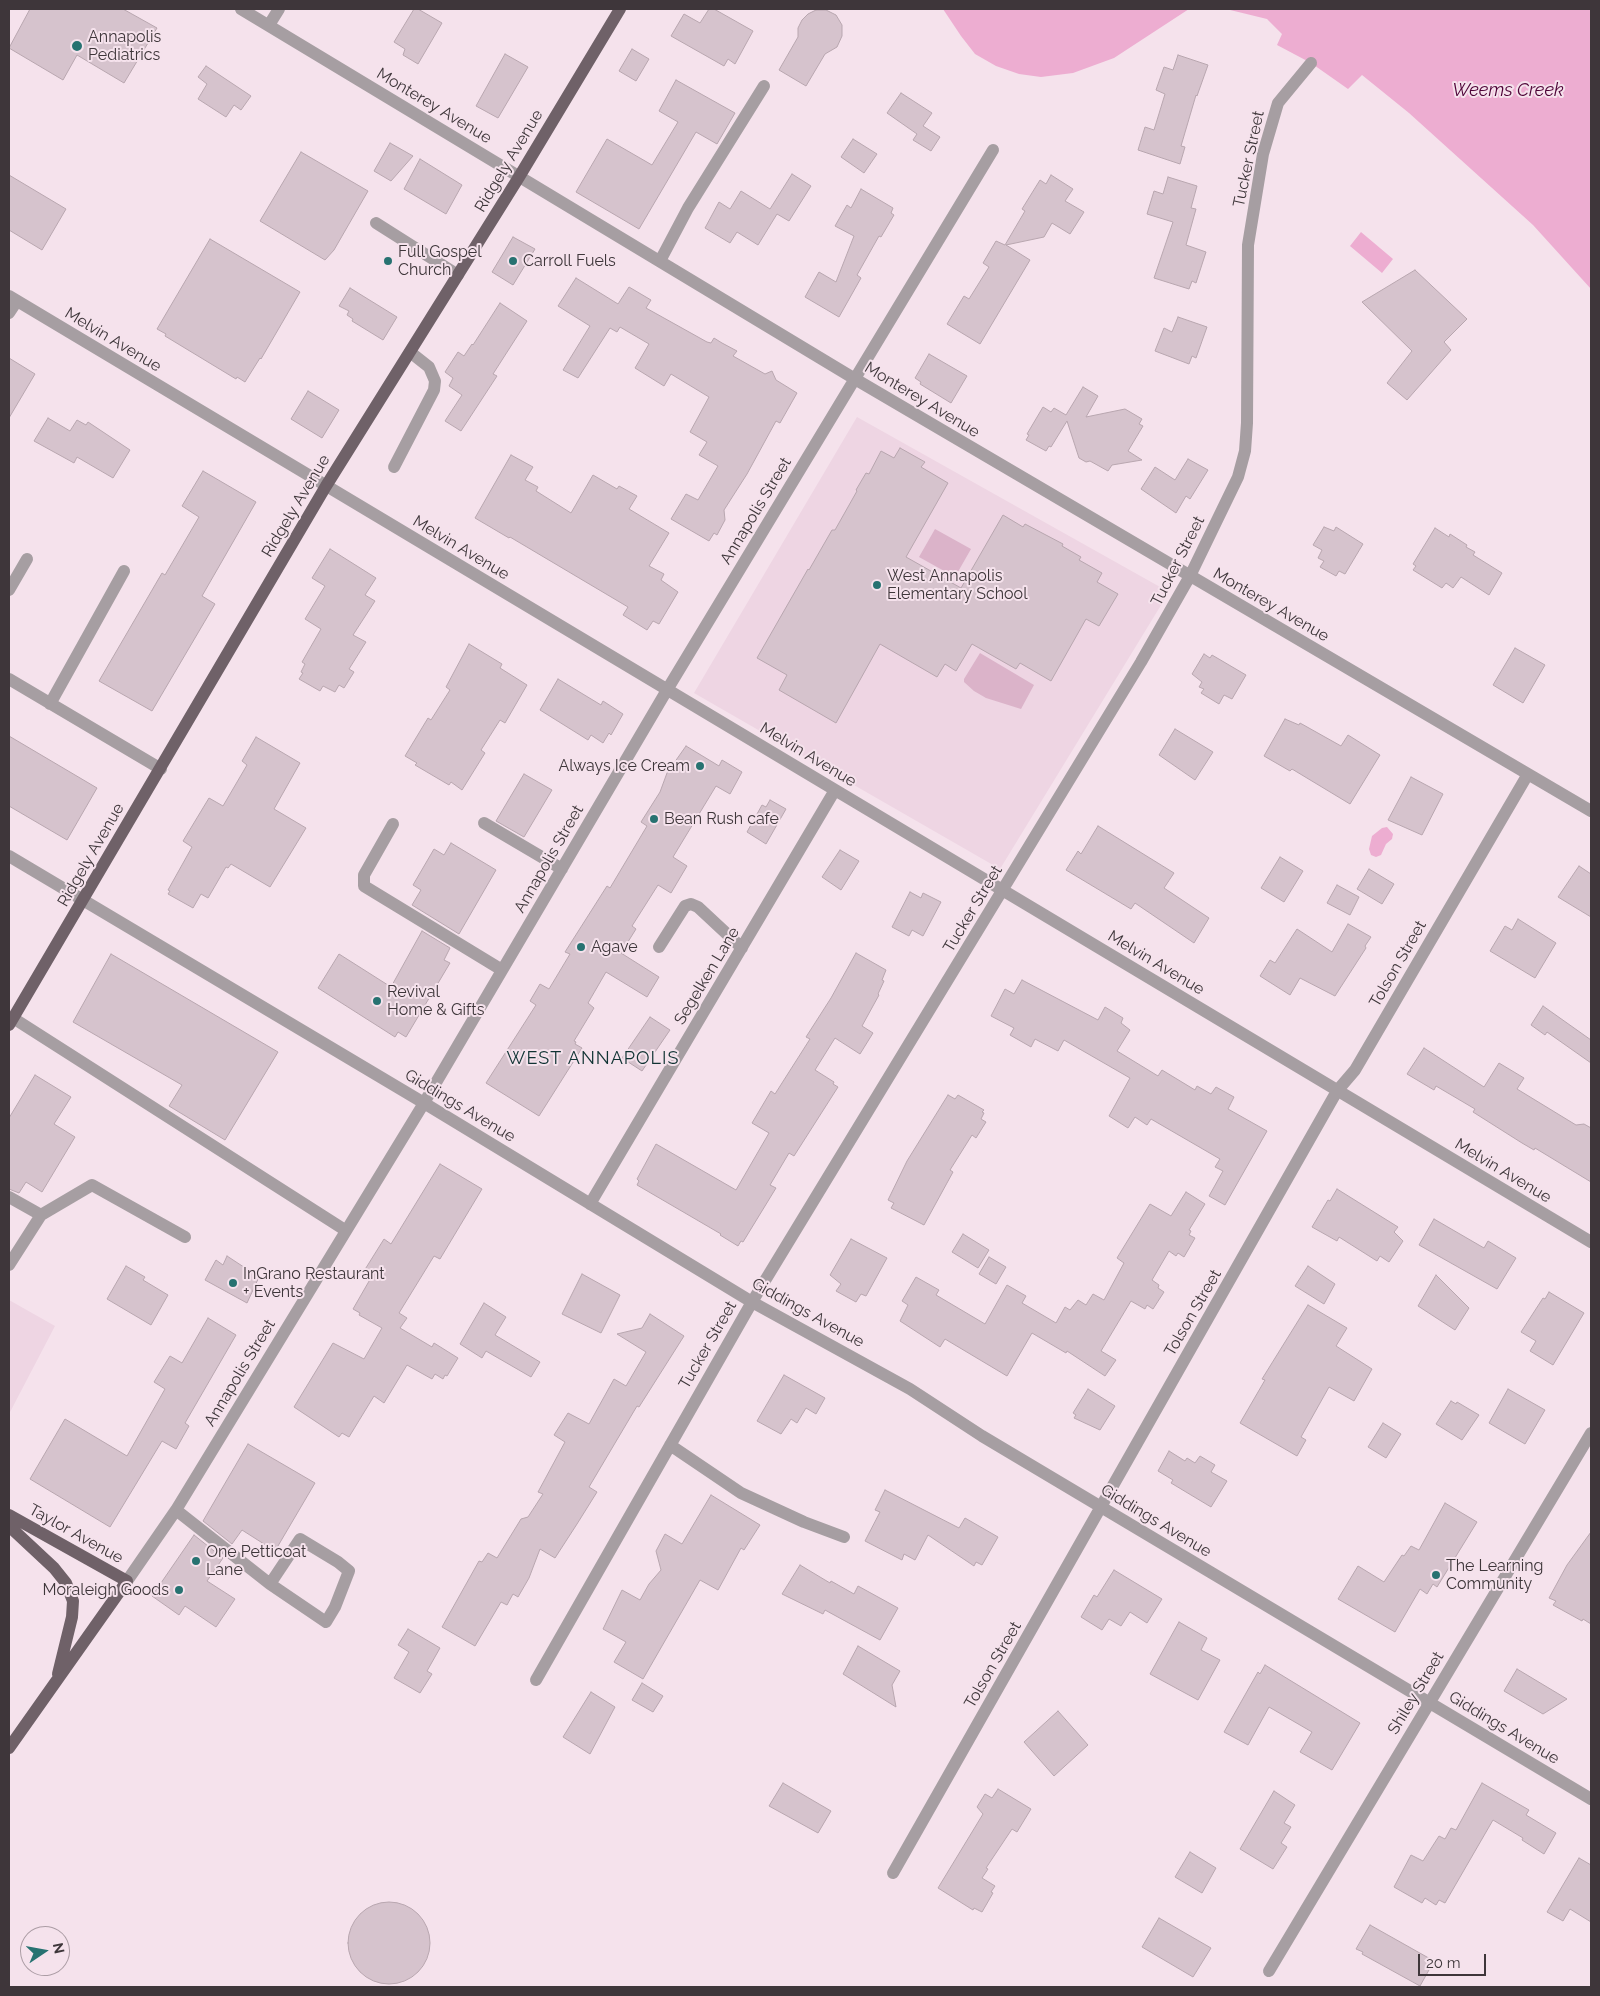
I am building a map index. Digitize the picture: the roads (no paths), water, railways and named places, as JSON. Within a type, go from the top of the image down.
[{"type":"main road","name":"Ridgely Avenue","points":[[11,1022],[326,486],[520,177],[620,9]]},
{"type":"main road","name":"Taylor Avenue","points":[[9,1515],[127,1581]]},
{"type":"main road","points":[[9,1526],[54,1568],[66,1583],[73,1601],[72,1617],[57,1678]]},
{"type":"main road","points":[[9,1748],[127,1581]]},
{"type":"street","name":"Monterey Avenue","points":[[241,9],[855,379],[1591,811]]},
{"type":"street","points":[[269,25],[279,9]]},
{"type":"street","name":"Tucker Street","points":[[536,1680],[752,1302],[1141,662],[1190,576],[1238,477],[1245,451],[1248,245],[1263,154],[1278,103],[1311,63]]},
{"type":"street","points":[[660,261],[688,208],[764,86]]},
{"type":"street","name":"Annapolis Street","points":[[127,1581],[176,1510],[424,1103],[667,690],[993,150]]},
{"type":"street","points":[[376,223],[458,275]]},
{"type":"street","points":[[9,313],[13,298]]},
{"type":"street","name":"Melvin Avenue","points":[[13,298],[1591,1242]]},
{"type":"street","points":[[394,467],[434,390],[435,381],[429,367],[410,352]]},
{"type":"street","points":[[9,590],[27,559]]},
{"type":"street","points":[[50,704],[124,571]]},
{"type":"street","points":[[9,678],[160,769]]},
{"type":"street","name":"Tolson Street","points":[[893,1873],[1337,1091],[1356,1070],[1528,774]]},
{"type":"street","name":"Segelken Lane","points":[[590,1204],[836,790]]},
{"type":"street","points":[[484,823],[562,869]]},
{"type":"street","points":[[393,824],[364,875],[364,886],[502,970]]},
{"type":"street","name":"Giddings Avenue","points":[[9,856],[424,1103],[752,1302],[910,1389],[982,1436],[1591,1799]]},
{"type":"street","points":[[659,947],[684,906],[691,904],[698,907],[742,948]]},
{"type":"street","points":[[11,1022],[346,1230]]},
{"type":"street","points":[[9,1264],[41,1215],[92,1185],[185,1237]]},
{"type":"street","points":[[9,1197],[41,1215]]},
{"type":"street","name":"Shiley Street","points":[[1270,1971],[1591,1432]]},
{"type":"street","points":[[670,1445],[742,1493],[804,1522],[844,1537]]},
{"type":"street","points":[[176,1510],[270,1584],[326,1622],[335,1607],[349,1571],[338,1562],[300,1539],[270,1584]]},
{"type":"water","points":[[943,9],[1189,9],[1114,58],[1073,73],[1041,77],[1019,74],[996,66],[975,54]]},
{"type":"water","name":"Weems Creek","points":[[1226,9],[1591,9],[1591,289],[1533,225],[1409,113],[1362,75],[1348,89],[1311,63],[1277,45],[1282,34],[1267,19]]},
{"type":"water","points":[[1361,232],[1393,259],[1382,273],[1350,246]]},
{"type":"water","points":[[1387,827],[1393,834],[1392,839],[1386,844],[1381,855],[1376,857],[1371,855],[1369,849],[1372,836],[1382,828]]},
{"type":"place","name":"Annapolis Pediatrics","points":[[77,46]]},
{"type":"place","name":"Full Gospel Church","points":[[388,261]]},
{"type":"place","name":"Carroll Fuels","points":[[513,261]]},
{"type":"place","name":"West Annapolis Elementary School","points":[[877,585]]},
{"type":"place","name":"Always Ice Cream","points":[[700,766]]},
{"type":"place","name":"Bean Rush cafe","points":[[654,819]]},
{"type":"place","name":"Agave","points":[[581,947]]},
{"type":"place","name":"Revival Home & Gifts","points":[[377,1001]]},
{"type":"place","name":"InGrano Restaurant + Events","points":[[233,1283]]},
{"type":"place","name":"One Petticoat Lane","points":[[196,1561]]},
{"type":"place","name":"The Learning Community","points":[[1436,1575]]},
{"type":"place","name":"Moraleigh Goods","points":[[179,1590]]},
{"type":"district","name":"WEST ANNAPOLIS","points":[[593,1059]]}]
